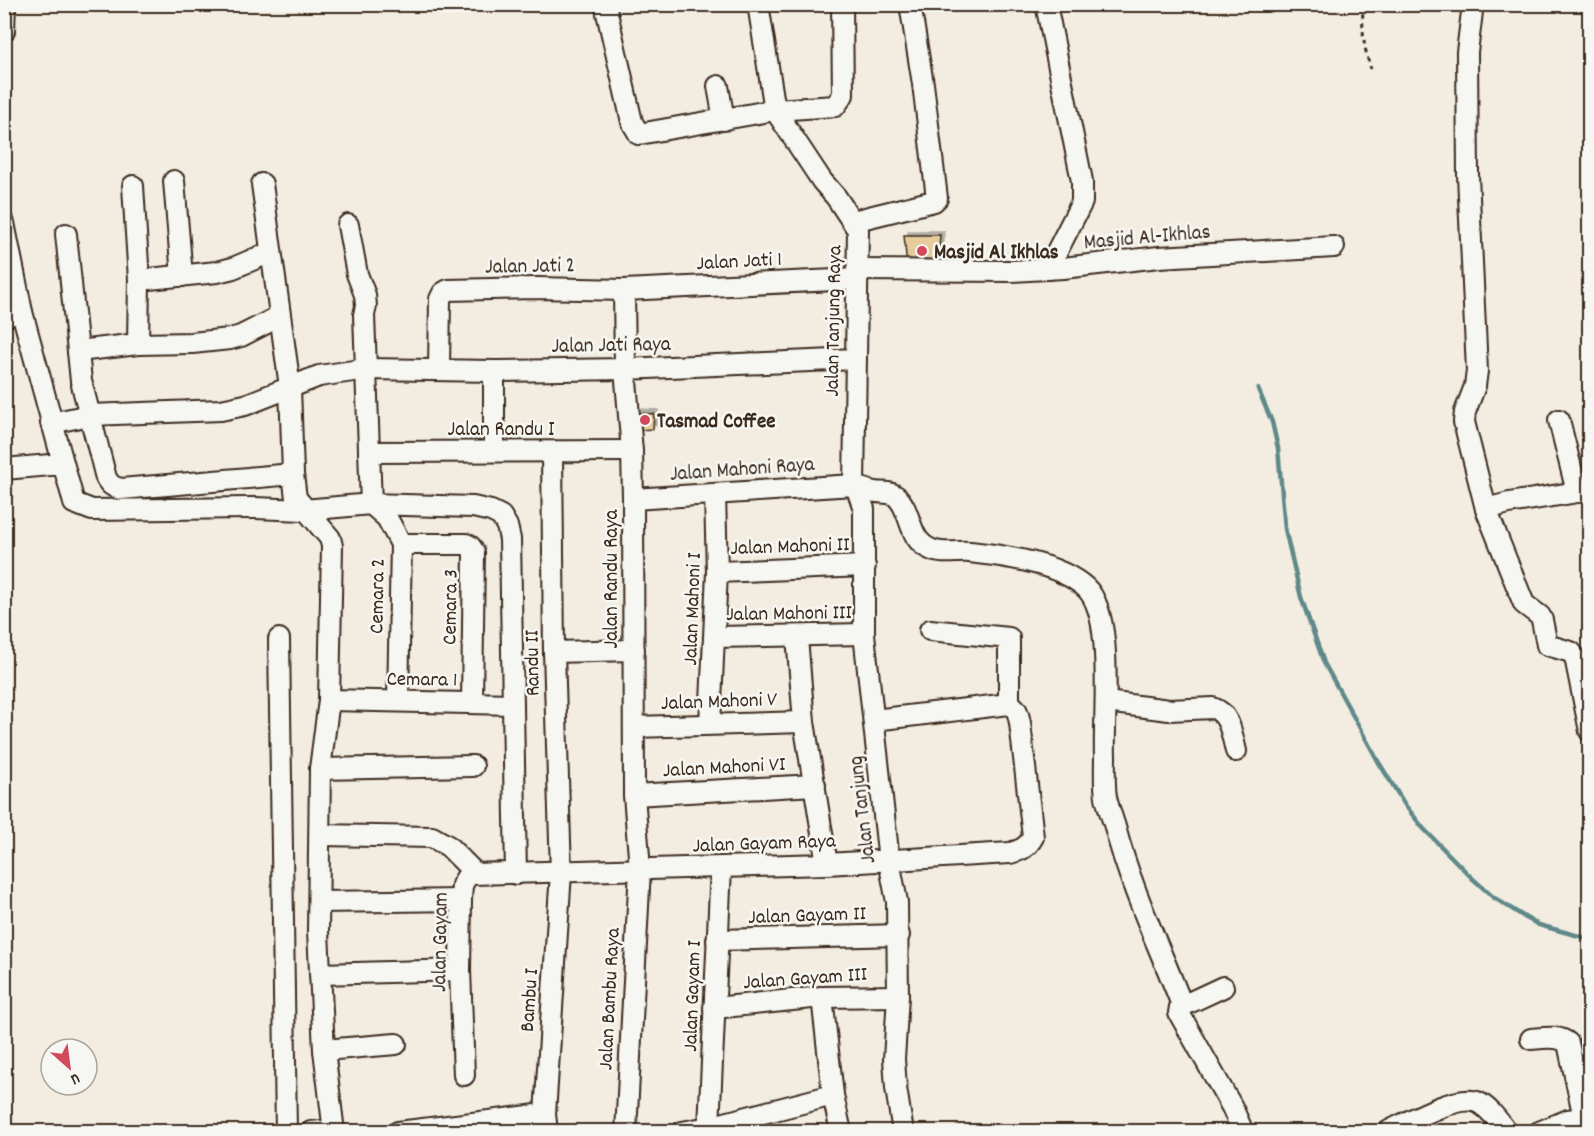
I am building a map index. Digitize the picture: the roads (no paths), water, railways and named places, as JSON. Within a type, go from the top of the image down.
[{"type":"street","points":[[4,31],[5,4]]},
{"type":"street","points":[[605,4],[632,122],[639,134],[775,111],[835,106],[843,95],[842,4]]},
{"type":"street","name":"Jalan Tanjung Raya","points":[[758,4],[775,111],[858,230],[854,485]]},
{"type":"street","points":[[853,221],[934,201],[937,198],[923,84],[910,4]]},
{"type":"street","points":[[1046,4],[1080,170],[1082,202],[1048,269]]},
{"type":"street","points":[[1473,4],[1467,52],[1468,175],[1477,371],[1464,422],[1486,509],[1524,604],[1540,616],[1547,645],[1571,652],[1575,657],[1590,731]]},
{"type":"street","points":[[718,86],[724,120]]},
{"type":"street","points":[[174,181],[182,276]]},
{"type":"street","points":[[262,184],[290,387],[292,474],[296,498],[330,538],[332,546],[329,700],[320,769],[319,902],[324,1050],[333,1131],[310,1131]]},
{"type":"street","points":[[133,186],[139,280],[138,344]]},
{"type":"street","points":[[4,223],[13,314],[51,423],[74,503],[77,506],[92,510],[304,510],[371,504],[472,507],[491,511],[501,516],[507,526],[510,539],[516,874]]},
{"type":"street","points":[[348,225],[355,264],[366,300],[364,315],[371,504]]},
{"type":"street","points":[[66,234],[81,381],[105,478],[113,487],[121,489],[292,474]]},
{"type":"street","name":"Masjid Al-Ikhlas","points":[[857,274],[1048,269],[1159,257],[1334,248]]},
{"type":"street","points":[[139,280],[225,270],[271,252]]},
{"type":"street","name":"Jalan Jati 1","points":[[624,290],[857,274]]},
{"type":"street","name":"Jalan Jati 2","points":[[439,370],[440,299],[448,290],[537,288],[624,290]]},
{"type":"street","name":"Jalan Randu Raya","points":[[624,290],[625,369],[632,450],[634,795],[639,869]]},
{"type":"street","points":[[78,351],[138,344],[192,343],[230,339],[241,336],[280,316]]},
{"type":"street","name":"Jalan Jati Raya","points":[[51,423],[90,415],[221,410],[245,405],[319,376],[367,369],[494,371],[625,369],[856,359]]},
{"type":"street","points":[[494,371],[494,451]]},
{"type":"street","points":[[1486,509],[1527,499],[1583,491],[1559,420]]},
{"type":"street","name":"Jalan Randu I","points":[[369,452],[632,450]]},
{"type":"street","name":"Randu II","points":[[552,452],[554,652],[561,872]]},
{"type":"street","points":[[4,469],[62,464]]},
{"type":"street","name":"Jalan Mahoni Raya","points":[[633,499],[854,485],[873,492],[891,493],[897,497],[914,533],[923,546],[933,551],[968,552],[1005,557],[1050,568],[1072,578],[1087,589],[1098,606],[1102,620],[1106,702],[1104,745],[1106,796],[1124,864],[1182,1005],[1179,1013],[1232,1107],[1242,1131]]},
{"type":"street","name":"Jalan Tanjung","points":[[854,485],[864,509],[864,634],[889,861],[897,902],[898,996],[894,1059],[903,1131]]},
{"type":"street","name":"Jalan Mahoni I","points":[[710,724],[717,572],[715,494]]},
{"type":"street","name":"Cemara 2","points":[[371,504],[390,523],[401,544],[398,701]]},
{"type":"street","name":"Cemara 3","points":[[401,544],[466,544],[474,552],[472,703]]},
{"type":"street","name":"Jalan Mahoni II","points":[[717,572],[865,566]]},
{"type":"street","points":[[874,720],[1008,704],[1009,638],[930,630]]},
{"type":"street","name":"Jalan Mahoni III","points":[[715,638],[864,634]]},
{"type":"street","points":[[797,636],[804,722],[827,864]]},
{"type":"street","points":[[279,639],[286,1131]]},
{"type":"street","points":[[554,652],[634,650]]},
{"type":"street","name":"Cemara 1","points":[[329,700],[513,704]]},
{"type":"street","points":[[1106,702],[1169,710],[1214,708],[1220,710],[1228,721],[1236,751]]},
{"type":"street","name":"Jalan Gayam Raya","points":[[639,869],[889,861],[1010,853],[1022,850],[1029,845],[1033,837],[1018,710],[1008,704]]},
{"type":"street","name":"Jalan Mahoni V","points":[[634,727],[804,722]]},
{"type":"street","points":[[320,769],[473,766]]},
{"type":"street","name":"Jalan Mahoni VI","points":[[634,795],[815,785]]},
{"type":"street","points":[[320,835],[432,837],[448,846],[475,873]]},
{"type":"street","name":"Jalan Gayam I","points":[[697,1130],[714,1008],[721,867]]},
{"type":"street","name":"Jalan Gayam","points":[[464,1075],[460,970],[461,900],[462,885],[466,878],[475,873],[516,874],[639,869]]},
{"type":"street","name":"Jalan Bambu Raya","points":[[626,1131],[639,869]]},
{"type":"street","name":"Bambu I","points":[[546,1123],[561,872]]},
{"type":"street","points":[[319,902],[461,900]]},
{"type":"street","name":"Jalan Gayam II","points":[[717,940],[899,935]]},
{"type":"street","points":[[320,975],[460,970]]},
{"type":"street","points":[[1182,1005],[1223,987]]},
{"type":"street","name":"Jalan Gayam III","points":[[714,1008],[822,997],[898,996]]},
{"type":"street","points":[[822,997],[833,1095],[841,1131]]},
{"type":"street","points":[[1531,1039],[1557,1038],[1568,1042],[1587,1118],[1568,1120],[1539,1131]]},
{"type":"street","points":[[324,1050],[396,1044]]},
{"type":"street","points":[[697,1130],[833,1095]]},
{"type":"street","points":[[1388,1131],[1462,1100],[1477,1102],[1488,1110],[1507,1131]]},
{"type":"street","points":[[398,1131],[546,1123]]},
{"type":"waterway","points":[[1258,389],[1272,422],[1278,448],[1285,529],[1301,597],[1324,663],[1378,761],[1405,805],[1423,828],[1493,897],[1539,925],[1590,939]]},
{"type":"place","name":"Masjid Al Ikhlas","points":[[922,251]]},
{"type":"place","name":"Tasmad Coffee","points":[[645,420]]}]
